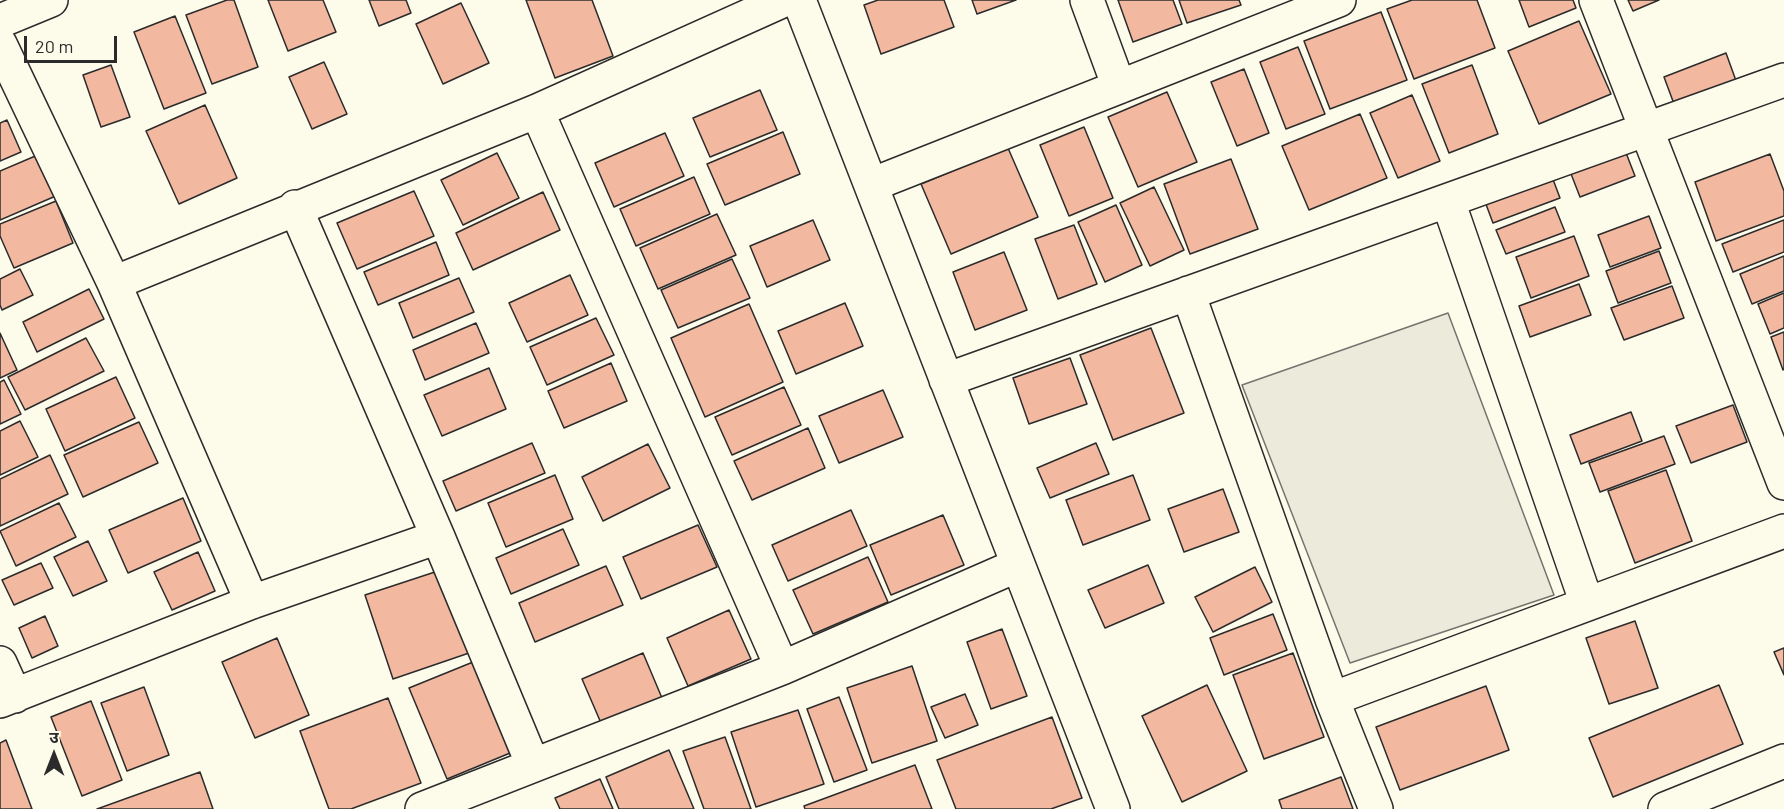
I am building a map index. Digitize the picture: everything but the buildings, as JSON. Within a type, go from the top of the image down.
[{"type":"street","points":[[0,21],[51,0]]},
{"type":"street","points":[[114,283],[295,207],[537,111],[784,0]]},
{"type":"street","points":[[799,0],[1113,809]]},
{"type":"street","points":[[1087,0],[1119,87]]},
{"type":"street","points":[[871,185],[1339,0]]},
{"type":"street","points":[[1596,0],[1784,483]]},
{"type":"street","points":[[0,44],[114,283],[252,602]]},
{"type":"street","points":[[946,380],[1784,80]]},
{"type":"street","points":[[537,111],[782,668]]},
{"type":"street","points":[[1448,201],[1587,604]]},
{"type":"street","points":[[295,207],[438,537],[533,765]]},
{"type":"street","points":[[1188,293],[1332,699],[1376,809]]},
{"type":"street","points":[[1332,699],[1784,531]]},
{"type":"street","points":[[0,663],[7,698],[252,602],[438,537]]},
{"type":"street","points":[[422,809],[782,668],[1018,565]]},
{"type":"street","points":[[1665,809],[1784,761]]},
{"type":"shaded area","points":[[1448,313],[1554,595],[1350,663],[1242,385]]}]
